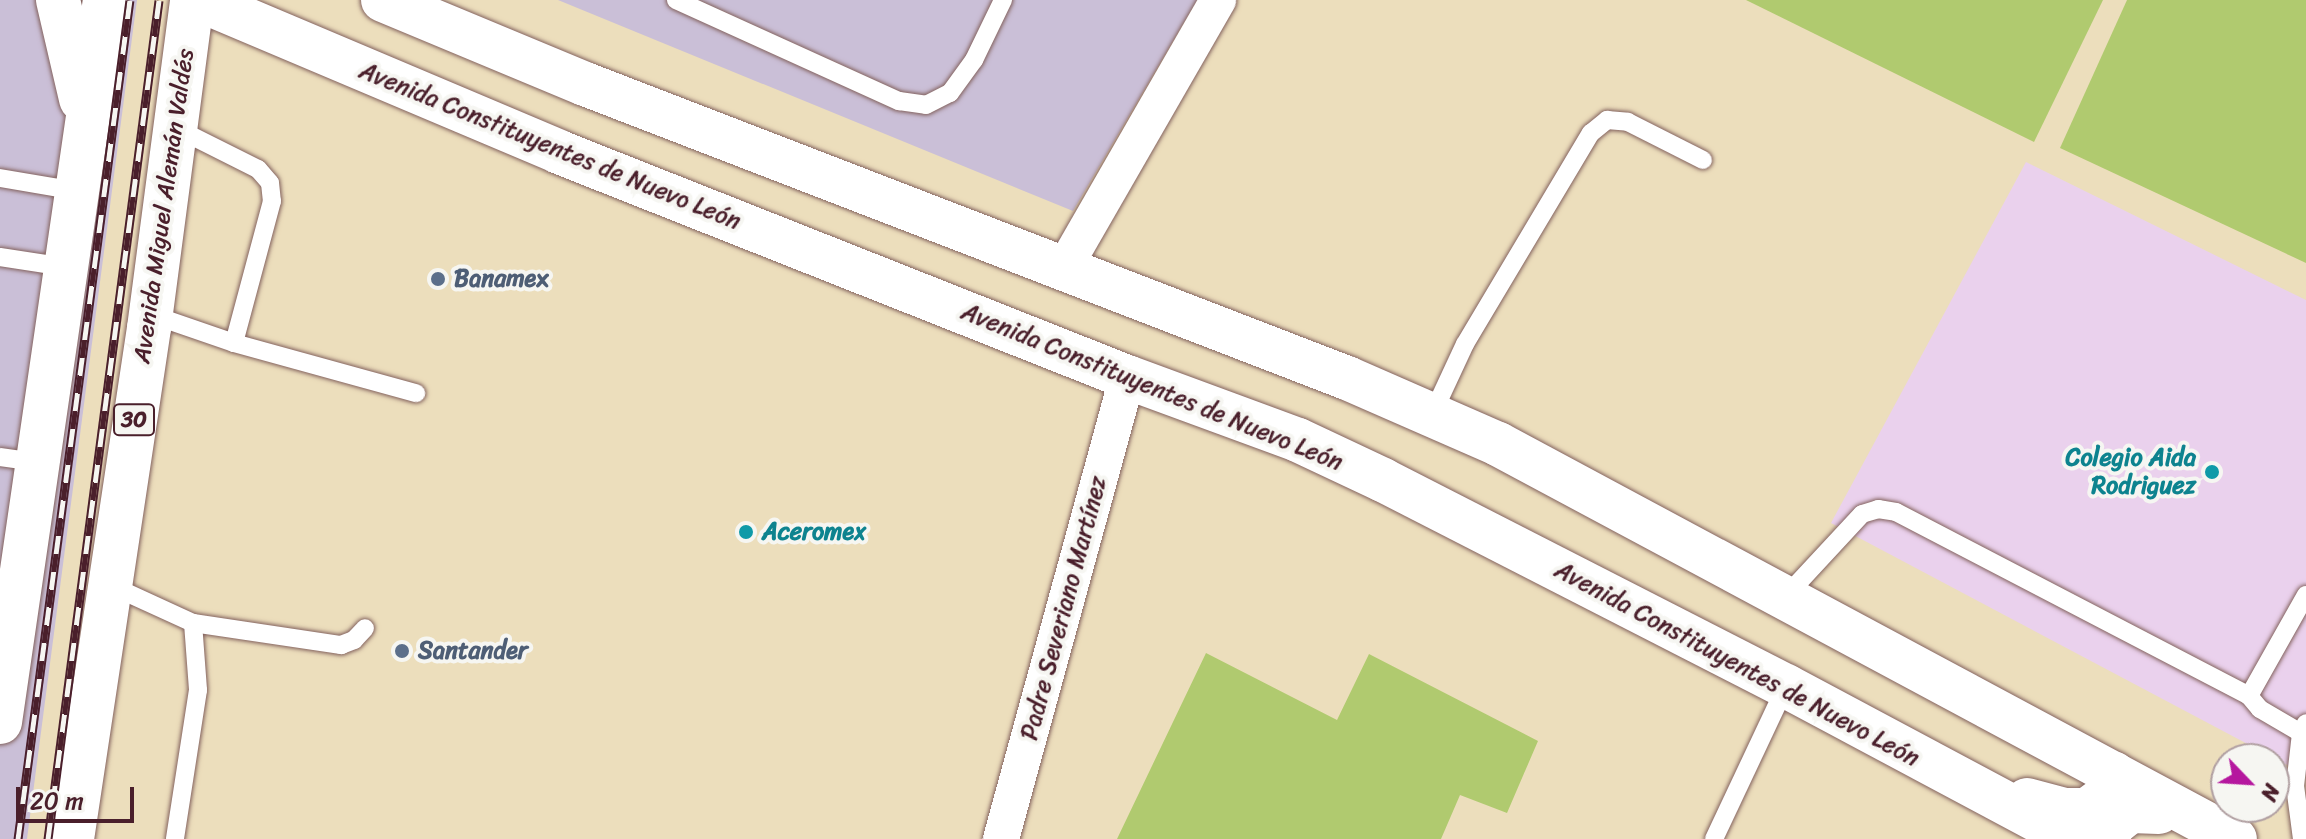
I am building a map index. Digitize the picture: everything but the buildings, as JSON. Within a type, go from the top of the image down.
[{"type":"main road","points":[[58,0],[87,124]]},
{"type":"main road","points":[[0,722],[19,460],[65,267],[105,0]]},
{"type":"main road","name":"Avenida Miguel Alemán Valdés","points":[[72,839],[150,314],[192,0]]},
{"type":"main road","name":"Avenida Constituyentes de Nuevo León","points":[[200,0],[559,152],[1127,377],[1298,440],[1383,480],[1786,686],[1941,772],[2073,839]]},
{"type":"main road","points":[[383,0],[585,84],[1347,378],[1498,444],[2234,838]]},
{"type":"main road","points":[[1941,772],[2039,804],[2087,810],[2105,797],[2114,774]]},
{"type":"main road","points":[[2105,839],[2114,824],[2130,811],[2144,809],[2234,838]]},
{"type":"street","points":[[1064,268],[1218,0]]},
{"type":"street","name":"Padre Severiano Martínez","points":[[1001,839],[1127,377]]},
{"type":"lane","points":[[676,0],[899,101],[926,105],[950,93],[974,60],[1003,0]]},
{"type":"lane","points":[[1432,415],[1465,344],[1591,133],[1607,120],[1628,122],[1703,160]]},
{"type":"lane","points":[[174,127],[258,169],[270,183],[272,201],[234,343]]},
{"type":"lane","points":[[0,178],[76,191]]},
{"type":"lane","points":[[0,257],[65,267]]},
{"type":"lane","points":[[150,314],[234,343],[416,393]]},
{"type":"lane","points":[[1785,597],[1862,514],[1878,509],[1896,512],[2249,696],[2260,709],[2304,728],[2295,786],[2302,839]]},
{"type":"lane","points":[[109,584],[193,623],[341,645],[354,640],[365,628]]},
{"type":"lane","points":[[2249,696],[2306,595]]},
{"type":"lane","points":[[175,839],[198,690],[193,623]]},
{"type":"lane","points":[[1714,839],[1786,686]]},
{"type":"shaded area","points":[[0,0],[137,0],[27,839],[0,839]]},
{"type":"shaded area","points":[[558,0],[1197,0],[1073,211]]},
{"type":"shaded area","points":[[2026,162],[2306,300],[2306,775],[2290,767],[2290,743],[2246,743],[1831,523]]},
{"type":"green space","points":[[1746,0],[2103,0],[2034,142]]},
{"type":"green space","points":[[2127,0],[2306,0],[2306,263],[2060,148]]},
{"type":"green space","points":[[1206,653],[1337,720],[1369,654],[1538,741],[1507,813],[1460,795],[1441,839],[1117,839]]},
{"type":"railway","points":[[18,839],[130,0]]},
{"type":"railway","points":[[48,839],[159,0]]},
{"type":"place","name":"Banamex","points":[[438,279]]},
{"type":"place","name":"Colegio Aida Rodriguez","points":[[2212,472]]},
{"type":"place","name":"Aceromex","points":[[746,532]]},
{"type":"place","name":"Santander","points":[[402,651]]}]
